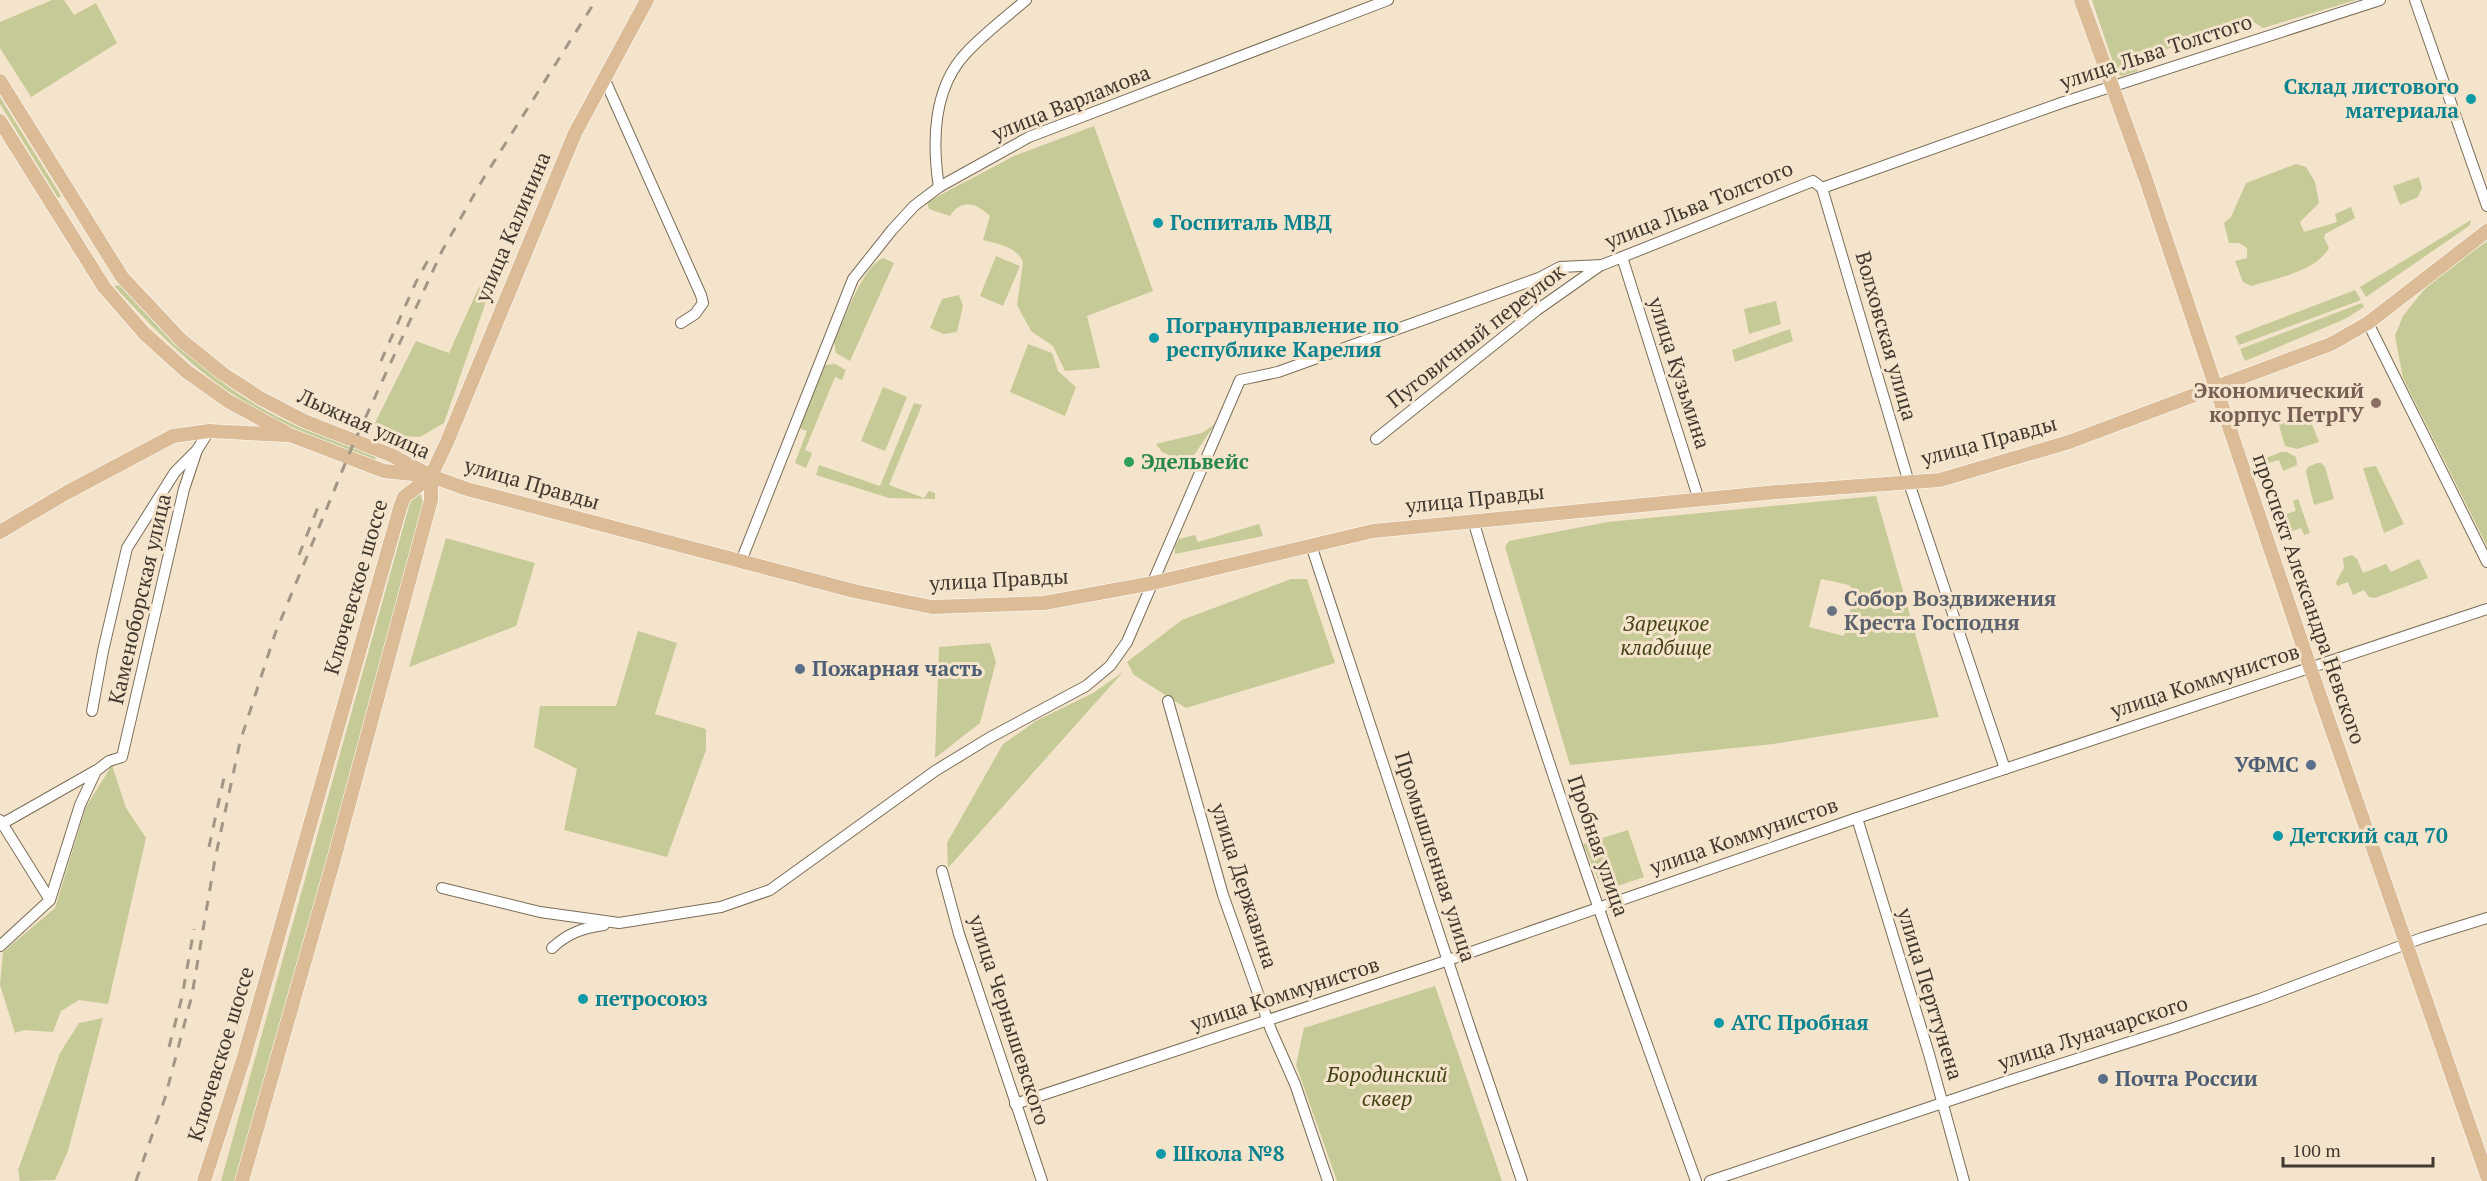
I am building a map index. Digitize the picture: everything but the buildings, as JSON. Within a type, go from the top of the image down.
[{"type":"main road","name":"улица Калинина","points":[[431,476],[575,133],[647,0]]},
{"type":"main road","name":"проспект Александра Невского","points":[[2081,0],[2113,87],[2405,944],[2487,1176]]},
{"type":"main road","name":"Лыжная улица","points":[[0,81],[75,205],[122,277],[181,340],[223,374],[260,398],[304,421],[391,455],[431,476]]},
{"type":"main road","name":"Лыжная улица","points":[[0,121],[104,286],[144,333],[186,370],[228,401],[290,435],[384,471],[431,476]]},
{"type":"main road","points":[[58,215],[75,205]]},
{"type":"main road","name":"улица Правды","points":[[431,476],[475,491],[854,591],[932,607],[1044,603],[1154,583],[1373,531],[1777,492],[1940,480],[1983,469],[2069,442],[2331,344],[2368,323],[2487,231]]},
{"type":"main road","points":[[104,286],[122,277]]},
{"type":"main road","points":[[0,532],[66,493],[172,436],[209,431],[290,435]]},
{"type":"main road","name":"Ключевское шоссе","points":[[204,1181],[244,1058],[400,508],[404,497],[431,476]]},
{"type":"main road","points":[[242,1181],[432,500],[431,476]]},
{"type":"street","points":[[939,187],[936,170],[935,128],[947,82],[966,53],[1026,0]]},
{"type":"street","name":"улица Варламова","points":[[741,561],[853,279],[914,206],[939,187],[1029,137],[1388,0]]},
{"type":"street","name":"улица Льва Толстого","points":[[1154,583],[1173,531],[1240,380],[1278,372],[1539,278],[1560,267],[1602,264],[1813,181],[1822,188],[2113,87],[2380,0]]},
{"type":"street","points":[[2415,0],[2487,206]]},
{"type":"street","points":[[604,78],[701,295],[703,303],[700,308],[681,323]]},
{"type":"street","name":"Волховская улица","points":[[1822,188],[1909,483],[2006,769]]},
{"type":"street","name":"улица Кузьмина","points":[[1622,257],[1699,500]]},
{"type":"street","name":"Пуговичный переулок","points":[[1376,439],[1537,310],[1602,264]]},
{"type":"street","points":[[2368,323],[2487,562]]},
{"type":"street","points":[[92,711],[103,651],[127,548],[175,472],[197,450],[209,431]]},
{"type":"street","name":"Каменоборская улица","points":[[96,771],[109,761],[122,757],[184,489],[197,450]]},
{"type":"street","name":"Пробная улица","points":[[1473,520],[1514,658],[1598,907],[1696,1181]]},
{"type":"street","name":"Промышленная улица","points":[[1311,545],[1522,1181]]},
{"type":"street","points":[[552,948],[565,936],[585,928],[721,907],[770,890],[935,771],[989,738],[1086,686],[1110,666],[1127,642],[1154,583]]},
{"type":"street","name":"улица Коммунистов","points":[[1015,1104],[1448,961],[1857,818],[2487,609]]},
{"type":"street","name":"улица Державина","points":[[1168,701],[1221,888],[1267,1020],[1295,1084],[1328,1181]]},
{"type":"street","points":[[50,900],[1,823],[96,771]]},
{"type":"street","points":[[0,946],[50,900],[80,805],[96,771]]},
{"type":"street","name":"улица Перттунена","points":[[1857,818],[1964,1181]]},
{"type":"street","name":"улица Чернышевского","points":[[942,871],[959,934],[1042,1181]]},
{"type":"street","points":[[442,888],[540,912],[619,922]]},
{"type":"street","name":"улица Луначарского","points":[[1710,1181],[2260,999],[2405,944],[2487,918]]},
{"type":"green space","points":[[52,0],[64,0],[74,15],[96,3],[117,43],[31,97],[0,48],[0,22]]},
{"type":"green space","points":[[2092,0],[2356,0],[2263,28],[2252,21],[2172,47],[2135,62],[2138,71],[2122,76],[2118,74],[2114,65]]},
{"type":"green space","points":[[0,97],[61,196],[58,198],[0,104]]},
{"type":"green space","points":[[1094,126],[1153,291],[1087,316],[1100,368],[1065,371],[1053,346],[1031,331],[1017,305],[1023,263],[1021,258],[1007,247],[983,240],[990,216],[980,208],[969,204],[959,207],[950,216],[929,209],[927,202],[1014,156]]},
{"type":"green space","points":[[2296,164],[2306,167],[2315,182],[2319,203],[2300,222],[2304,232],[2337,222],[2335,214],[2351,207],[2355,218],[2325,234],[2324,238],[2329,248],[2314,263],[2294,273],[2251,286],[2243,282],[2235,261],[2247,258],[2247,248],[2239,243],[2229,243],[2224,223],[2231,217],[2246,183]]},
{"type":"green space","points":[[2419,177],[2422,188],[2418,197],[2400,205],[2393,186]]},
{"type":"green space","points":[[2471,220],[2470,225],[2466,228],[2366,297],[2360,287]]},
{"type":"green space","points":[[2487,241],[2487,546],[2403,378],[2395,336],[2403,316],[2423,291],[2438,276]]},
{"type":"green space","points":[[996,256],[1020,266],[1003,306],[980,296]]},
{"type":"green space","points":[[883,258],[894,263],[850,361],[836,353],[834,342],[861,283],[875,263]]},
{"type":"green space","points":[[120,285],[180,347],[248,400],[299,427],[376,457],[375,460],[292,427],[226,390],[192,363],[114,286]]},
{"type":"green space","points":[[479,287],[489,293],[444,423],[420,437],[400,436],[373,427],[416,341],[449,353]]},
{"type":"green space","points":[[2355,290],[2361,300],[2239,345],[2235,336]]},
{"type":"green space","points":[[959,295],[963,306],[957,332],[943,334],[930,328],[942,299]]},
{"type":"green space","points":[[1776,301],[1781,324],[1749,334],[1744,309]]},
{"type":"green space","points":[[2362,303],[2364,307],[2345,319],[2245,361],[2240,349]]},
{"type":"green space","points":[[1790,329],[1793,341],[1735,362],[1732,350]]},
{"type":"green space","points":[[1028,344],[1052,353],[1058,371],[1076,387],[1065,416],[1010,392]]},
{"type":"green space","points":[[835,364],[846,370],[842,380],[835,377],[805,450],[812,453],[806,468],[795,463],[807,431],[799,428],[825,365]]},
{"type":"green space","points":[[883,387],[907,397],[885,451],[861,441]]},
{"type":"green space","points":[[914,403],[922,405],[889,485],[924,498],[929,491],[935,493],[935,499],[889,498],[816,475],[819,465],[880,486]]},
{"type":"green space","points":[[2308,414],[2319,442],[2297,449],[2285,446],[2279,425]]},
{"type":"green space","points":[[1215,424],[1188,464],[1162,452],[1156,444],[1202,433]]},
{"type":"green space","points":[[2287,452],[2296,457],[2297,465],[2283,471],[2279,460],[2259,466],[2261,460]]},
{"type":"green space","points":[[2317,463],[2325,467],[2334,499],[2314,505],[2306,472],[2308,467]]},
{"type":"green space","points":[[2376,466],[2404,524],[2384,533],[2363,468]]},
{"type":"green space","points":[[420,493],[424,505],[267,1077],[235,1181],[221,1181],[411,499]]},
{"type":"green space","name":"Зарецкое кладбище","points":[[1876,496],[1939,717],[1773,744],[1570,765],[1505,547],[1509,541],[1608,522]],"holes":[[[1821,579],[1849,585],[1855,591],[1844,636],[1809,627]]]},
{"type":"green space","points":[[2298,499],[2310,533],[2304,535],[2301,528],[2282,535],[2276,517],[2296,511],[2293,501]]},
{"type":"green space","points":[[1259,524],[1263,536],[1175,554],[1175,546],[1179,539],[1195,535],[1198,542]]},
{"type":"green space","points":[[446,538],[535,563],[516,626],[409,667]]},
{"type":"green space","points":[[2352,555],[2357,559],[2363,573],[2386,564],[2391,572],[2419,559],[2428,578],[2375,598],[2369,597],[2364,590],[2353,595],[2348,582],[2337,586],[2336,582],[2344,568],[2343,558]]},
{"type":"green space","points":[[1291,579],[1307,579],[1335,663],[1186,708],[1134,675],[1127,662],[1182,620]]},
{"type":"green space","points":[[638,631],[677,643],[655,714],[706,729],[706,750],[667,857],[564,830],[577,769],[534,747],[540,706],[616,706]]},
{"type":"green space","points":[[990,643],[996,662],[980,723],[935,758],[939,647]]},
{"type":"green space","points":[[1123,672],[948,868],[947,843],[1003,744],[1036,721],[1093,693]]},
{"type":"green space","points":[[112,765],[126,808],[146,838],[108,1004],[79,1000],[61,1011],[53,1032],[24,1030],[15,1033],[0,985],[3,952],[55,908],[86,807]]},
{"type":"green space","points":[[1628,830],[1644,877],[1603,891],[1583,844]]},
{"type":"green space","name":"Бородинский сквер","points":[[1435,986],[1502,1181],[1337,1181],[1296,1065],[1304,1028]]},
{"type":"green space","points":[[103,1018],[68,1151],[55,1180],[20,1181],[18,1170],[60,1053],[79,1023]]},
{"type":"railway","points":[[136,1181],[165,1098],[192,995],[215,859],[240,742],[275,634],[352,447],[442,251],[483,179],[596,0]]},
{"type":"railway","points":[[381,361],[416,282],[432,253]]},
{"type":"railway","points":[[299,555],[320,502]]},
{"type":"railway","points":[[209,847],[225,773]]},
{"type":"railway","points":[[169,1047],[182,997],[194,929]]},
{"type":"place","name":"Склад листового материала","points":[[2471,99]]},
{"type":"place","name":"Госпиталь МВД","points":[[1158,223]]},
{"type":"place","name":"Погрануправление по республике Карелия","points":[[1154,338]]},
{"type":"place","name":"Экономический корпус ПетрГУ","points":[[2376,403]]},
{"type":"place","name":"Эдельвейс","points":[[1129,462]]},
{"type":"place","name":"Собор Воздвижения Креста Господня","points":[[1832,611]]},
{"type":"place","name":"Пожарная часть","points":[[800,669]]},
{"type":"place","name":"УФМС","points":[[2311,765]]},
{"type":"place","name":"Детский сад 70","points":[[2278,836]]},
{"type":"place","name":"петросоюз","points":[[583,999]]},
{"type":"place","name":"АТС Пробная","points":[[1719,1023]]},
{"type":"place","name":"Почта России","points":[[2103,1079]]},
{"type":"place","name":"Школа №8","points":[[1161,1154]]}]
